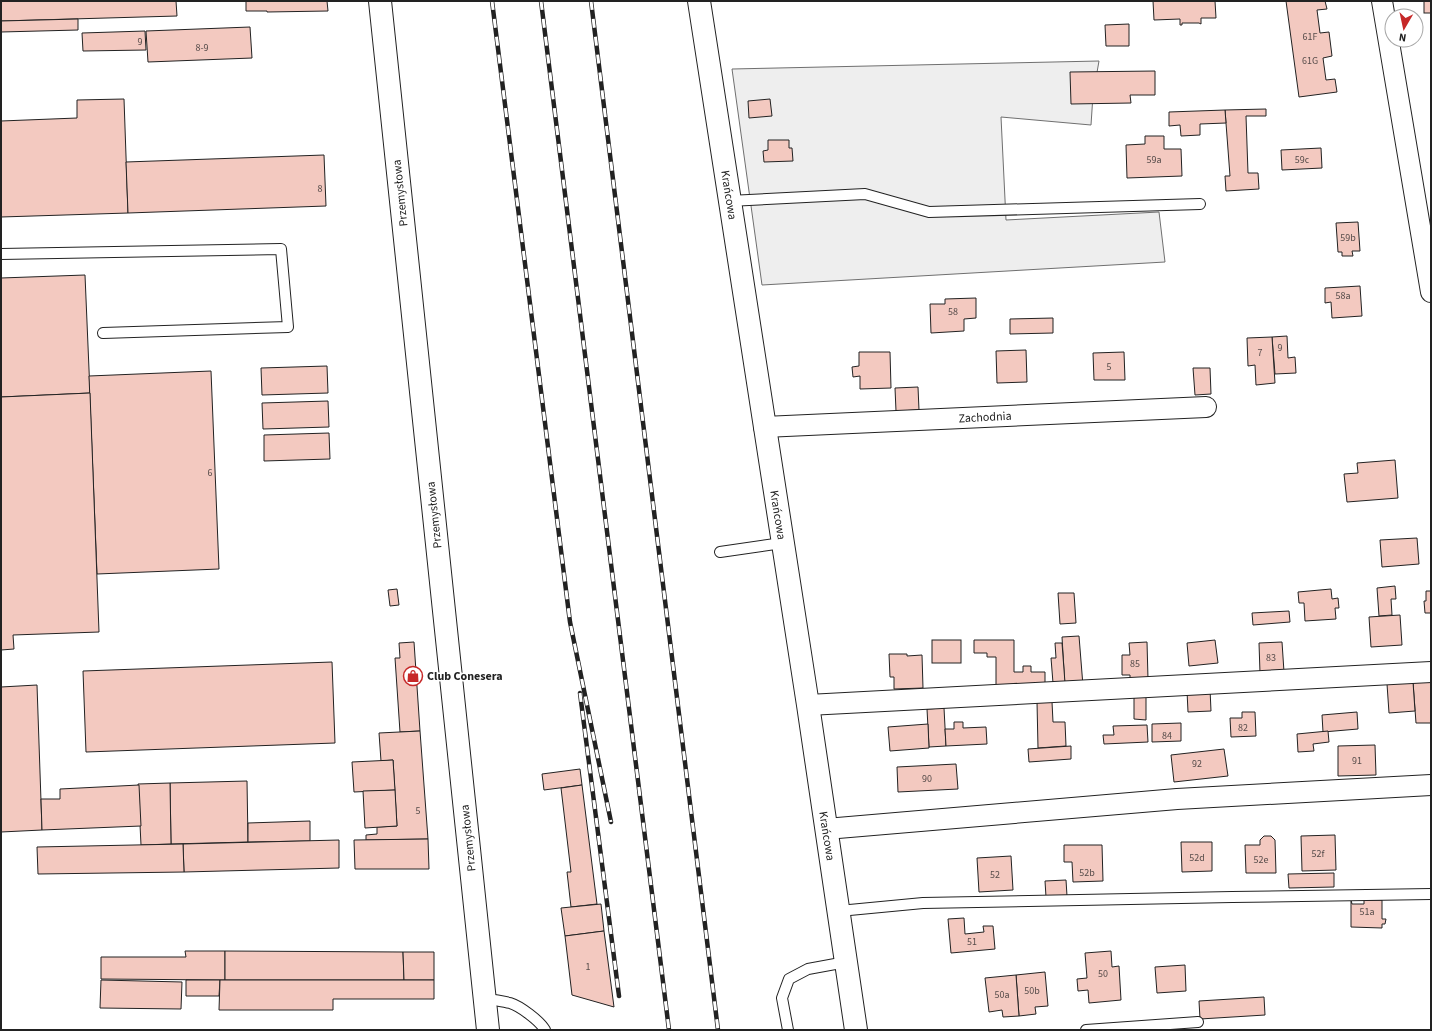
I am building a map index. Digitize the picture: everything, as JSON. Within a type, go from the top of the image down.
[{"type":"street","name":"Przemysłowa","points":[[380,1],[488,1030]]},
{"type":"street","name":"Krańcowa","points":[[699,1],[808,705],[856,1030]]},
{"type":"street","points":[[1382,1],[1431,292]]},
{"type":"street","name":"Zachodnia","points":[[764,427],[1206,407]]},
{"type":"street","points":[[808,705],[1431,672]]},
{"type":"street","points":[[826,829],[1177,799],[1431,785]]},
{"type":"lane","points":[[729,201],[865,194],[929,212],[1200,204]]},
{"type":"lane","points":[[1,254],[281,249],[288,327],[102,333]]},
{"type":"lane","points":[[720,552],[782,543]]},
{"type":"lane","points":[[839,911],[923,903],[1431,894]]},
{"type":"lane","points":[[788,1030],[782,998],[789,979],[808,969],[846,962]]},
{"type":"lane","points":[[485,998],[512,1004],[542,1025],[545,1030]]},
{"type":"lane","points":[[1086,1030],[1198,1022]]},
{"type":"shaded area","points":[[1099,61],[1093,95],[1091,125],[1001,117],[1006,220],[1159,212],[1165,262],[762,285],[732,69]]},
{"type":"building","points":[[1,1],[176,1],[177,16],[1,21]]},
{"type":"building","points":[[246,1],[327,1],[328,11],[246,11]]},
{"type":"building","points":[[1153,1],[1215,1],[1216,18],[1201,18],[1201,24],[1182,23],[1182,25],[1180,25],[1180,19],[1154,20]]},
{"type":"building","points":[[1286,1],[1325,1],[1327,9],[1317,10],[1320,33],[1329,32],[1332,56],[1323,58],[1326,80],[1335,79],[1337,92],[1299,97]]},
{"type":"building","points":[[1424,1],[1431,1],[1431,13],[1424,13]]},
{"type":"building","points":[[78,19],[78,30],[1,32],[1,21]]},
{"type":"building","points":[[1129,24],[1129,46],[1106,46],[1105,25]]},
{"type":"building","points":[[250,27],[252,58],[148,62],[146,31]]},
{"type":"building","points":[[145,31],[146,50],[83,51],[82,33]]},
{"type":"building","points":[[1155,71],[1155,95],[1130,95],[1131,103],[1071,104],[1070,72]]},
{"type":"building","points":[[124,99],[128,213],[1,217],[1,121],[77,118],[77,100]]},
{"type":"building","points":[[770,99],[772,116],[749,118],[748,101]]},
{"type":"building","points":[[1266,109],[1266,116],[1246,116],[1248,173],[1258,173],[1259,189],[1226,191],[1225,176],[1230,176],[1225,110]]},
{"type":"building","points":[[1225,110],[1226,123],[1200,124],[1200,135],[1181,136],[1180,125],[1169,126],[1169,112]]},
{"type":"building","points":[[1145,136],[1164,136],[1164,149],[1181,149],[1182,176],[1127,178],[1126,145],[1145,144]]},
{"type":"building","points":[[768,140],[789,140],[789,148],[792,148],[793,161],[764,162],[763,151],[768,150]]},
{"type":"building","points":[[1321,148],[1322,168],[1282,170],[1281,150]]},
{"type":"building","points":[[324,155],[326,206],[128,213],[126,162]]},
{"type":"building","points":[[1358,222],[1360,251],[1352,251],[1353,256],[1342,256],[1342,252],[1338,252],[1336,223]]},
{"type":"building","points":[[85,275],[90,393],[1,397],[1,278]]},
{"type":"building","points":[[1360,286],[1362,316],[1332,318],[1331,302],[1325,303],[1325,288]]},
{"type":"building","points":[[976,298],[976,318],[964,319],[964,331],[931,333],[930,304],[945,304],[945,299]]},
{"type":"building","points":[[1053,318],[1053,333],[1010,334],[1010,319]]},
{"type":"building","points":[[1287,336],[1288,358],[1295,357],[1296,373],[1275,374],[1272,337]]},
{"type":"building","points":[[1272,337],[1275,383],[1256,385],[1255,365],[1248,366],[1247,338]]},
{"type":"building","points":[[1026,350],[1027,382],[997,383],[996,351]]},
{"type":"building","points":[[859,352],[890,352],[891,388],[860,389],[860,376],[853,377],[852,367],[859,366]]},
{"type":"building","points":[[1124,352],[1125,380],[1094,380],[1093,353]]},
{"type":"building","points":[[327,366],[328,393],[262,395],[261,368]]},
{"type":"building","points":[[1193,368],[1210,368],[1211,394],[1195,395]]},
{"type":"building","points":[[211,371],[219,569],[97,574],[89,376]]},
{"type":"building","points":[[918,387],[919,410],[896,411],[895,388]]},
{"type":"building","points":[[90,393],[99,632],[13,635],[14,649],[1,650],[1,397]]},
{"type":"building","points":[[328,401],[329,427],[263,429],[262,403]]},
{"type":"building","points":[[329,433],[330,459],[264,461],[264,435]]},
{"type":"building","points":[[1395,460],[1398,498],[1347,502],[1344,474],[1358,473],[1357,463]]},
{"type":"building","points":[[1417,538],[1419,564],[1382,567],[1380,540]]},
{"type":"building","points":[[1395,586],[1396,599],[1391,599],[1392,615],[1379,616],[1377,588]]},
{"type":"building","points":[[397,589],[399,605],[390,606],[388,590]]},
{"type":"building","points":[[1331,589],[1332,599],[1338,598],[1339,608],[1335,608],[1336,619],[1305,621],[1304,603],[1299,603],[1298,592]]},
{"type":"building","points":[[1426,591],[1431,591],[1431,613],[1425,613],[1424,601],[1426,601]]},
{"type":"building","points":[[1058,593],[1074,593],[1076,623],[1060,624]]},
{"type":"building","points":[[1289,611],[1290,622],[1253,625],[1252,613]]},
{"type":"building","points":[[1400,615],[1402,645],[1371,647],[1369,617]]},
{"type":"building","points":[[1079,636],[1083,686],[1065,687],[1062,637]]},
{"type":"building","points":[[932,640],[961,640],[961,663],[932,663]]},
{"type":"building","points":[[974,640],[1014,640],[1014,672],[1023,672],[1023,666],[1031,666],[1031,672],[1045,672],[1045,688],[996,689],[996,657],[987,657],[987,653],[974,653]]},
{"type":"building","points":[[1215,640],[1218,663],[1189,666],[1187,643]]},
{"type":"building","points":[[414,642],[420,731],[400,732],[395,658],[400,658],[399,643]]},
{"type":"building","points":[[1147,642],[1148,679],[1130,679],[1130,675],[1122,675],[1122,655],[1130,655],[1129,643]]},
{"type":"building","points":[[1282,642],[1284,672],[1260,673],[1259,643]]},
{"type":"building","points":[[1055,643],[1062,643],[1065,683],[1053,683],[1051,658],[1056,658]]},
{"type":"building","points":[[889,654],[907,654],[907,656],[922,655],[923,688],[894,689],[894,677],[890,677]]},
{"type":"building","points":[[332,662],[335,743],[86,752],[83,671]]},
{"type":"building","points":[[1431,681],[1431,723],[1416,723],[1413,682]]},
{"type":"building","points":[[1413,682],[1415,711],[1389,713],[1387,684]]},
{"type":"building","points":[[37,685],[42,830],[1,832],[1,687]]},
{"type":"building","points":[[1210,689],[1211,711],[1188,712],[1187,691]]},
{"type":"building","points":[[1134,697],[1146,697],[1146,720],[1134,719]]},
{"type":"building","points":[[1037,702],[1052,702],[1053,722],[1065,722],[1066,746],[1038,748]]},
{"type":"building","points":[[944,708],[946,746],[929,747],[927,709]]},
{"type":"building","points":[[1242,712],[1255,712],[1256,736],[1231,737],[1230,718],[1242,718]]},
{"type":"building","points":[[1357,712],[1358,729],[1323,732],[1322,715]]},
{"type":"building","points":[[954,722],[963,722],[963,728],[986,727],[987,744],[946,746],[945,729],[954,729]]},
{"type":"building","points":[[1181,723],[1181,741],[1152,742],[1152,724]]},
{"type":"building","points":[[928,724],[929,748],[890,751],[888,727]]},
{"type":"building","points":[[1147,725],[1148,742],[1104,744],[1103,735],[1114,735],[1113,726]]},
{"type":"building","points":[[420,731],[428,839],[366,840],[366,835],[377,834],[377,827],[397,826],[393,760],[381,761],[379,733]]},
{"type":"building","points":[[1328,731],[1329,742],[1313,744],[1314,751],[1298,752],[1297,734]]},
{"type":"building","points":[[1375,745],[1376,775],[1338,776],[1338,746]]},
{"type":"building","points":[[1071,746],[1071,759],[1029,762],[1028,749]]},
{"type":"building","points":[[1224,749],[1228,776],[1174,782],[1171,755]]},
{"type":"building","points":[[393,760],[395,790],[354,792],[352,762]]},
{"type":"building","points":[[956,764],[958,789],[898,792],[897,767]]},
{"type":"building","points":[[580,769],[582,785],[544,790],[542,774]]},
{"type":"building","points":[[247,781],[248,842],[171,844],[170,783]]},
{"type":"building","points":[[170,783],[171,844],[141,845],[138,784]]},
{"type":"building","points":[[139,785],[141,826],[42,830],[41,799],[60,799],[60,789]]},
{"type":"building","points":[[582,785],[597,904],[571,907],[567,872],[571,872],[561,788]]},
{"type":"building","points":[[395,790],[397,826],[365,828],[363,791]]},
{"type":"building","points":[[310,821],[310,841],[248,842],[248,823]]},
{"type":"building","points":[[1335,835],[1336,870],[1302,871],[1301,836]]},
{"type":"building","points":[[1264,836],[1271,836],[1275,840],[1276,873],[1246,873],[1245,845],[1260,845],[1260,840]]},
{"type":"building","points":[[428,839],[429,869],[355,869],[354,840]]},
{"type":"building","points":[[339,840],[339,868],[184,872],[183,844]]},
{"type":"building","points":[[1181,842],[1212,842],[1212,871],[1182,872]]},
{"type":"building","points":[[183,844],[184,872],[38,874],[37,847]]},
{"type":"building","points":[[1064,845],[1102,845],[1103,881],[1073,882],[1072,862],[1064,862]]},
{"type":"building","points":[[1011,856],[1013,890],[979,892],[977,858]]},
{"type":"building","points":[[1334,873],[1334,887],[1289,888],[1288,874]]},
{"type":"building","points":[[1066,880],[1067,896],[1046,897],[1045,881]]},
{"type":"building","points":[[1351,900],[1352,904],[1364,904],[1364,900],[1382,900],[1382,919],[1386,919],[1385,924],[1382,924],[1382,928],[1351,927]]},
{"type":"building","points":[[601,904],[604,931],[565,936],[561,908]]},
{"type":"building","points":[[964,918],[965,934],[984,932],[983,926],[993,926],[995,949],[951,953],[948,919]]},
{"type":"building","points":[[604,931],[614,1007],[572,995],[565,936]]},
{"type":"building","points":[[185,951],[225,951],[225,980],[101,979],[101,957],[186,957]]},
{"type":"building","points":[[225,951],[403,952],[404,980],[225,980]]},
{"type":"building","points":[[1111,951],[1112,967],[1119,966],[1121,1000],[1089,1003],[1088,990],[1078,991],[1077,979],[1087,978],[1085,953]]},
{"type":"building","points":[[403,952],[434,952],[434,980],[404,980]]},
{"type":"building","points":[[1185,965],[1186,991],[1157,993],[1155,967]]},
{"type":"building","points":[[1045,972],[1048,1006],[1035,1007],[1036,1014],[1019,1016],[1016,975]]},
{"type":"building","points":[[1016,975],[1019,1016],[1003,1017],[1002,1010],[989,1012],[985,978]]},
{"type":"building","points":[[101,980],[182,982],[181,1009],[100,1008]]},
{"type":"building","points":[[186,980],[220,980],[219,996],[186,996]]},
{"type":"building","points":[[220,980],[434,980],[434,999],[333,999],[333,1010],[219,1010]]},
{"type":"building","points":[[1264,997],[1265,1015],[1200,1019],[1199,1001]]},
{"type":"railway","points":[[492,1],[570,622],[611,822]]},
{"type":"railway","points":[[541,1],[669,1030]]},
{"type":"railway","points":[[591,1],[718,1030]]},
{"type":"railway","points":[[580,693],[619,996]]},
{"type":"place","name":"Club Conesera","points":[[413,676]]}]
